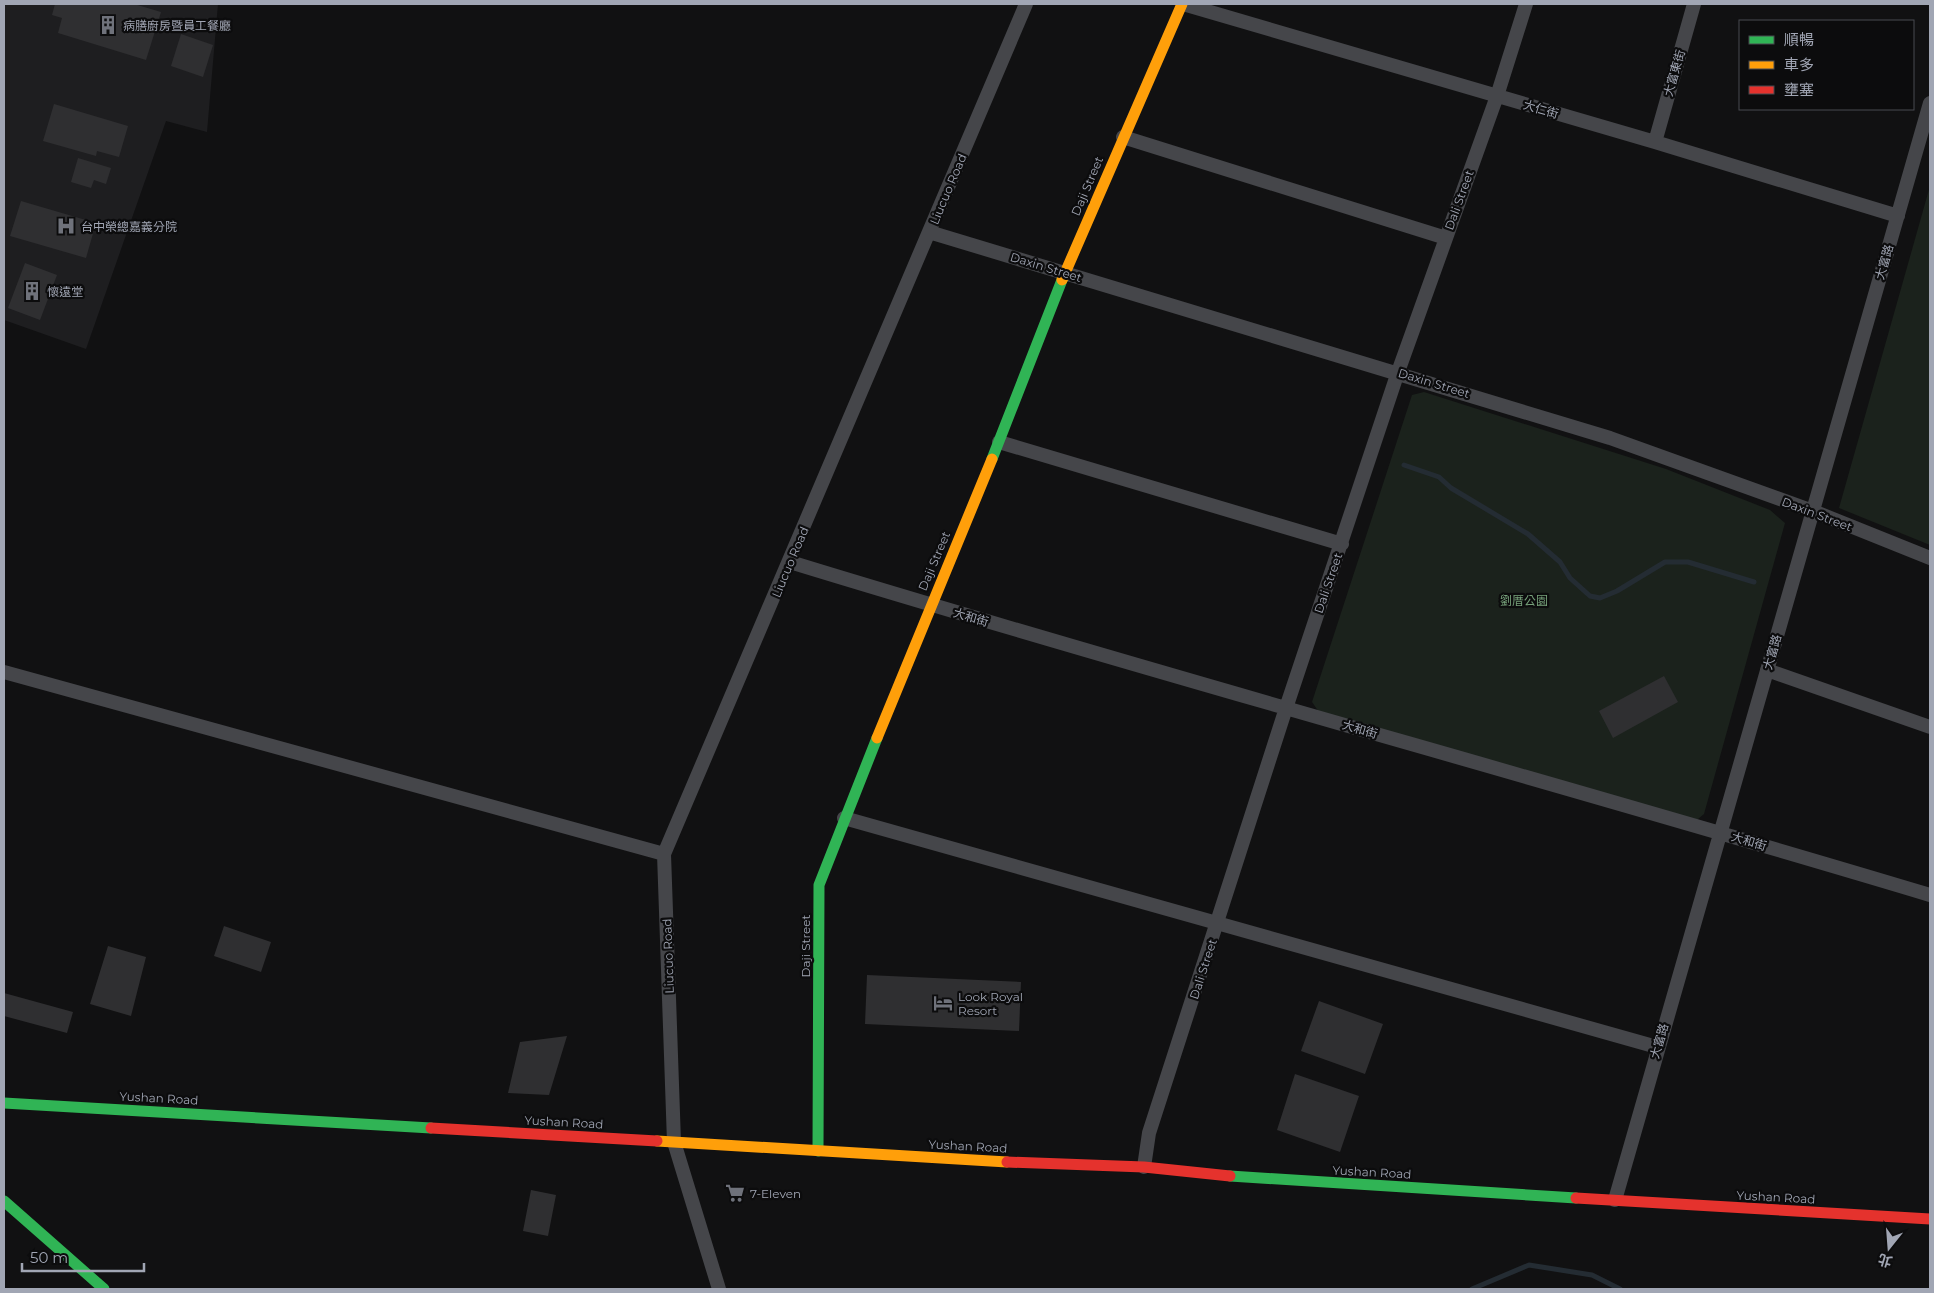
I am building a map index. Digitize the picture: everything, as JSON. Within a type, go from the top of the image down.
[{"type":"street","name":"Liucuo Road","points":[[719,1289],[674,1142],[664,854],[790,562],[1026,4]]},
{"type":"street","name":"大仁街","points":[[1182,4],[1655,142],[1898,216]]},
{"type":"street","name":"Daji Street","points":[[818,1151],[819,885],[930,605],[999,442],[1065,273],[1182,4]]},
{"type":"street","name":"Dali Street","points":[[1144,1167],[1149,1133],[1218,924],[1286,708],[1398,372],[1497,96],[1526,4]]},
{"type":"street","name":"大富東街","points":[[1655,142],[1694,4]]},
{"type":"street","name":"大富路","points":[[1615,1200],[1657,1047],[1721,832],[1930,103]]},
{"type":"street","points":[[1123,137],[1446,238]]},
{"type":"street","name":"Daxin Street","points":[[930,232],[1398,372],[1610,438],[1813,512],[1930,558]]},
{"type":"street","points":[[999,442],[1342,544]]},
{"type":"street","name":"大和街","points":[[790,562],[930,605],[1721,832],[1930,895]]},
{"type":"street","points":[[1767,670],[1930,727]]},
{"type":"street","points":[[4,672],[664,854]]},
{"type":"street","points":[[844,818],[1657,1047]]},
{"type":"street","name":"Yushan Road","points":[[4,1103],[818,1151],[1144,1167],[1274,1180],[1930,1219]]},
{"type":"street","points":[[4,1201],[104,1289]]},
{"type":"shaded area","name":"台中榮總嘉義分院","points":[[4,4],[218,4],[207,132],[166,121],[86,349],[4,320]]},
{"type":"green space","points":[[1930,186],[1930,545],[1839,508]]},
{"type":"green space","name":"劉厝公園","points":[[1424,392],[1666,469],[1770,510],[1785,523],[1704,814],[1692,824],[1321,715],[1312,702],[1412,395]]},
{"type":"building","name":"病膳廚房暨員工餐廳","points":[[55,4],[134,4],[161,12],[146,60],[58,33],[62,18],[52,15]]},
{"type":"building","points":[[181,34],[213,45],[203,77],[171,66]]},
{"type":"building","points":[[54,104],[128,126],[119,157],[97,151],[96,156],[43,141]]},
{"type":"building","points":[[78,158],[111,168],[106,184],[94,180],[91,188],[71,182]]},
{"type":"building","points":[[21,201],[96,223],[86,258],[10,236]]},
{"type":"building","name":"懷遠堂","points":[[25,263],[57,275],[40,320],[8,308]]},
{"type":"building","points":[[1664,676],[1678,702],[1613,738],[1599,711]]},
{"type":"building","points":[[224,926],[271,942],[261,972],[214,956]]},
{"type":"building","points":[[108,946],[146,957],[131,1016],[90,1004]]},
{"type":"building","name":"Look Royal Resort","points":[[867,975],[1021,982],[1019,1031],[865,1024]]},
{"type":"building","points":[[4,993],[73,1012],[67,1033],[4,1016]]},
{"type":"building","points":[[1319,1001],[1383,1024],[1365,1074],[1301,1051]]},
{"type":"building","points":[[567,1036],[549,1095],[508,1093],[520,1042]]},
{"type":"building","points":[[1295,1074],[1359,1096],[1340,1152],[1277,1130]]},
{"type":"building","points":[[531,1190],[556,1195],[548,1236],[523,1231]]},
{"type":"waterway","points":[[1404,465],[1439,477],[1451,488],[1528,534],[1560,562],[1570,578],[1590,596],[1600,598],[1617,591],[1665,562],[1688,562],[1754,582]]},
{"type":"waterway","points":[[1472,1289],[1529,1265],[1592,1275],[1620,1289]]},
{"type":"traffic: fast","points":[[992,459],[1062,280]]},
{"type":"traffic: fast","points":[[818,1151],[819,885],[877,738]]},
{"type":"traffic: fast","points":[[4,1103],[431,1128]]},
{"type":"traffic: fast","points":[[1230,1176],[1576,1198]]},
{"type":"traffic: fast","points":[[4,1201],[104,1289]]},
{"type":"traffic: slow","points":[[1062,280],[1182,4]]},
{"type":"traffic: slow","points":[[877,738],[992,459]]},
{"type":"traffic: slow","points":[[657,1141],[1007,1162]]},
{"type":"traffic: jam","points":[[431,1128],[657,1141]]},
{"type":"traffic: jam","points":[[1007,1162],[1144,1167],[1230,1176]]},
{"type":"traffic: jam","points":[[1576,1198],[1930,1219]]},
{"type":"place","name":"病膳廚房暨員工餐廳","points":[[108,25]]},
{"type":"place","name":"台中榮總嘉義分院","points":[[66,226]]},
{"type":"place","name":"懷遠堂","points":[[32,291]]},
{"type":"place","name":"Look Royal Resort","points":[[943,1003]]},
{"type":"place","name":"7-Eleven","points":[[735,1193]]}]
